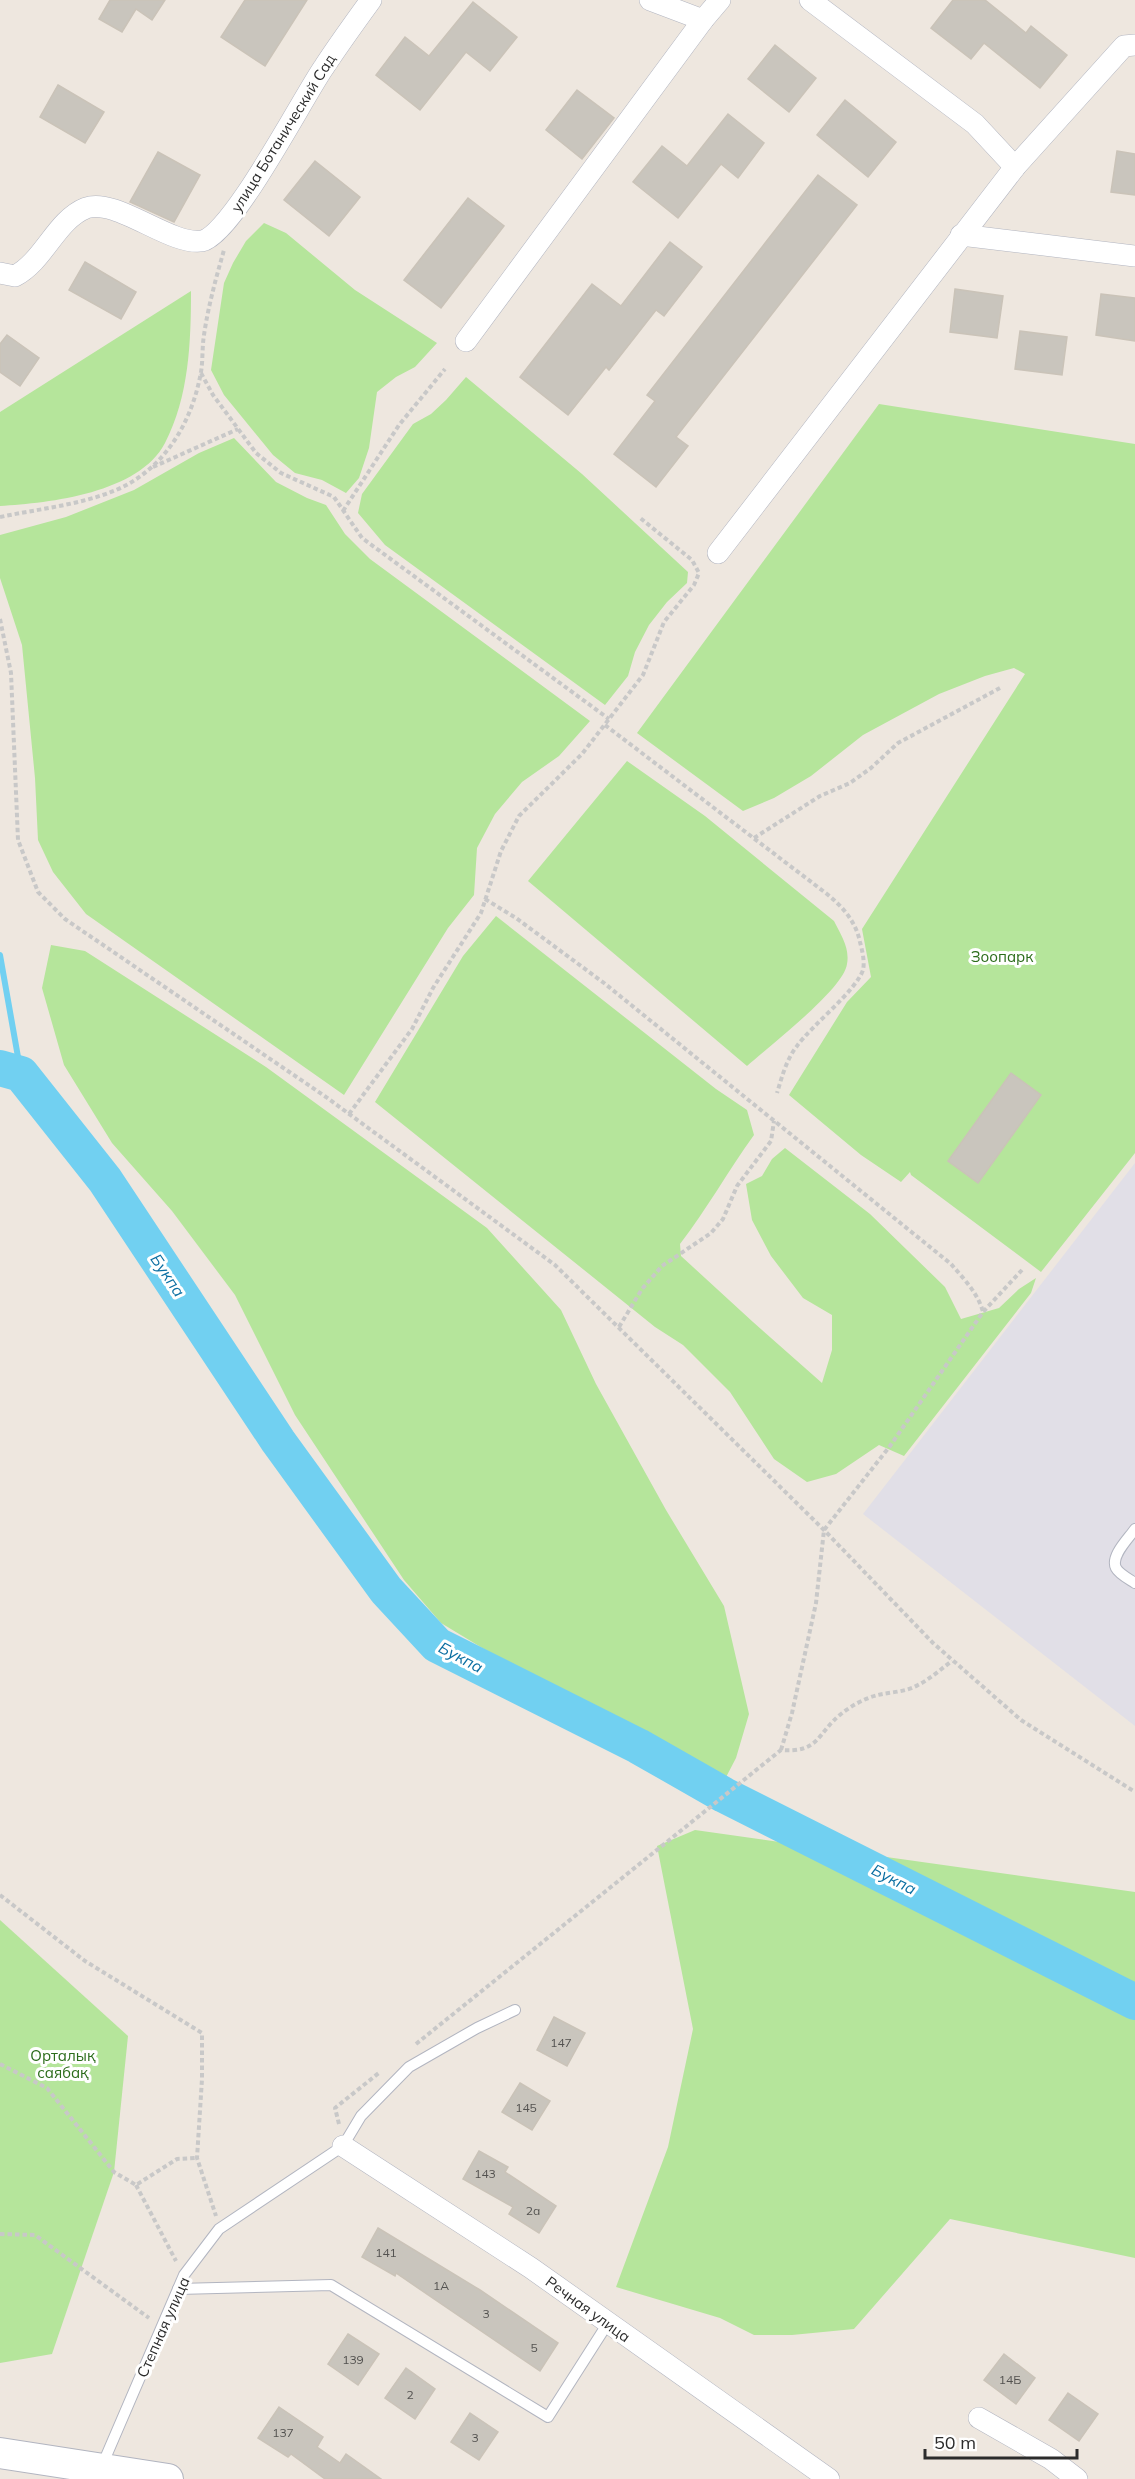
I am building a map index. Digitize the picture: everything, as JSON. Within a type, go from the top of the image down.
[{"type":"main road","points":[[0,2453],[168,2479]]},
{"type":"street","name":"улица Ботанический Сад","points":[[0,273],[15,276],[27,270],[72,216],[87,207],[103,207],[188,240],[204,241],[219,230],[250,189],[323,68],[371,0]]},
{"type":"street","points":[[650,0],[703,20]]},
{"type":"street","points":[[466,341],[720,0]]},
{"type":"street","points":[[810,0],[975,124],[1015,167]]},
{"type":"street","points":[[718,553],[1015,167],[1124,46],[1135,45]]},
{"type":"street","points":[[961,235],[1135,256]]},
{"type":"street","name":"Речная улица","points":[[343,2145],[531,2268],[829,2479]]},
{"type":"street","points":[[978,2418],[1051,2459],[1077,2479]]},
{"type":"lane","points":[[1135,1529],[1115,1557],[1115,1563],[1116,1569],[1135,1583]]},
{"type":"lane","points":[[343,2145],[361,2116],[410,2067],[477,2028],[515,2010]]},
{"type":"lane","name":"Степная улица","points":[[100,2468],[184,2275],[219,2229],[343,2145]]},
{"type":"lane","points":[[178,2289],[331,2285],[548,2417],[608,2323]]},
{"type":"path","points":[[0,517],[78,501],[117,489],[147,470],[165,455],[176,441],[186,422],[201,373],[204,335],[234,210]]},
{"type":"path","points":[[343,511],[366,479],[399,425],[445,369]]},
{"type":"path","points":[[201,373],[256,453],[281,473],[334,497],[362,538],[609,719]]},
{"type":"path","points":[[147,470],[238,429]]},
{"type":"path","points":[[349,1114],[412,1029],[433,988],[481,913],[501,851],[519,816],[582,754],[643,675],[664,622],[694,585],[699,573],[692,560],[639,516]]},
{"type":"path","points":[[0,619],[11,673],[18,840],[38,892],[65,919],[349,1114],[555,1266],[824,1530],[952,1661],[1021,1720],[1135,1792]]},
{"type":"path","points":[[754,838],[820,796],[850,783],[871,768],[898,743],[1000,688]]},
{"type":"path","points":[[605,725],[842,907],[854,923],[863,954],[863,969],[856,982],[796,1047],[784,1069],[777,1093]]},
{"type":"path","points":[[485,899],[516,918],[604,983],[951,1264],[972,1288],[981,1304],[982,1312]]},
{"type":"path","points":[[619,1327],[642,1289],[662,1266],[711,1233],[723,1219],[737,1186],[771,1141],[774,1121]]},
{"type":"path","points":[[408,2050],[781,1750],[792,1713],[816,1603],[824,1530],[884,1454],[982,1312],[1022,1270]]},
{"type":"path","points":[[781,1750],[796,1751],[813,1744],[839,1715],[858,1702],[876,1695],[898,1692],[918,1685],[952,1661]]},
{"type":"path","points":[[0,1895],[85,1961],[202,2033],[202,2079],[197,2158],[219,2229]]},
{"type":"path","points":[[0,2064],[47,2088],[114,2172],[136,2185],[184,2275]]},
{"type":"path","points":[[343,2145],[335,2108],[381,2072]]},
{"type":"path","points":[[136,2185],[177,2159],[197,2158]]},
{"type":"path","points":[[0,2234],[34,2235],[161,2328]]},
{"type":"shaded area","points":[[1135,1163],[1135,1726],[863,1514]]},
{"type":"green space","points":[[264,223],[286,233],[355,290],[437,343],[415,367],[396,377],[377,392],[369,448],[359,478],[346,493],[322,480],[295,473],[273,455],[224,395],[211,370],[224,283],[246,241]]},
{"type":"green space","points":[[191,291],[189,349],[184,388],[165,443],[152,460],[135,474],[92,492],[43,502],[0,506],[0,412]]},
{"type":"green space","points":[[466,377],[582,474],[688,572],[687,583],[667,602],[649,625],[635,652],[628,676],[605,705],[385,545],[358,513],[362,494],[413,424],[431,414]]},
{"type":"green space","name":"Зоопарк","points":[[879,404],[1135,444],[1135,1153],[1041,1272],[910,1172],[901,1182],[861,1155],[789,1095],[847,1002],[871,977],[862,929],[1025,674],[1014,668],[985,676],[939,694],[863,735],[811,776],[774,798],[743,811],[637,733]]},
{"type":"green space","points":[[234,438],[276,482],[326,505],[345,534],[370,559],[590,721],[559,756],[522,782],[495,814],[477,848],[474,895],[448,928],[344,1095],[86,914],[53,872],[38,840],[35,778],[22,645],[0,578],[0,535],[66,517],[134,490],[199,453]]},
{"type":"green space","points":[[627,761],[705,816],[834,921],[844,942],[848,958],[847,964],[843,975],[833,988],[804,1017],[747,1066],[528,881]]},
{"type":"green space","points":[[496,916],[716,1089],[747,1110],[754,1135],[680,1244],[681,1256],[822,1383],[832,1350],[832,1315],[803,1298],[771,1256],[752,1220],[746,1184],[762,1176],[772,1159],[785,1148],[870,1214],[945,1287],[961,1319],[999,1308],[1019,1289],[1036,1278],[1031,1293],[904,1456],[879,1445],[836,1474],[807,1482],[774,1459],[730,1392],[683,1345],[655,1327],[375,1102],[463,956]]},
{"type":"green space","points":[[51,945],[85,951],[266,1067],[487,1228],[561,1310],[596,1384],[666,1510],[724,1606],[749,1714],[736,1758],[723,1783],[522,1672],[441,1623],[404,1580],[295,1415],[235,1295],[172,1211],[112,1143],[64,1065],[42,988]]},
{"type":"green space","points":[[695,1830],[1135,1892],[1135,2258],[950,2219],[854,2329],[792,2335],[754,2335],[720,2318],[616,2287],[668,2147],[693,2029],[657,1846]]},
{"type":"green space","name":"Орталық саябақ","points":[[0,1920],[128,2036],[114,2172],[52,2354],[0,2363]]},
{"type":"building","points":[[110,0],[165,0],[152,20],[136,9],[122,32],[99,19]]},
{"type":"building","points":[[245,0],[307,0],[265,66],[221,37]]},
{"type":"building","points":[[953,0],[985,0],[1026,33],[1031,26],[1067,55],[1040,88],[984,43],[971,59],[931,28]]},
{"type":"building","points":[[473,2],[517,37],[490,71],[466,52],[420,110],[376,75],[405,37],[429,56]]},
{"type":"building","points":[[775,45],[816,78],[789,112],[748,79]]},
{"type":"building","points":[[58,85],[104,112],[85,143],[40,117]]},
{"type":"building","points":[[577,90],[614,118],[582,159],[546,130]]},
{"type":"building","points":[[845,100],[896,142],[868,177],[817,135]]},
{"type":"building","points":[[728,114],[764,143],[738,178],[721,164],[678,218],[633,182],[662,146],[687,166]]},
{"type":"building","points":[[1117,151],[1135,154],[1135,195],[1111,192]]},
{"type":"building","points":[[158,152],[200,175],[174,222],[130,202]]},
{"type":"building","points":[[315,161],[360,197],[329,236],[284,200]]},
{"type":"building","points":[[818,175],[857,205],[676,437],[688,446],[656,487],[614,454],[655,401],[647,395]]},
{"type":"building","points":[[468,198],[504,226],[441,308],[404,280]]},
{"type":"building","points":[[670,242],[702,267],[664,316],[656,310],[609,370],[606,367],[568,415],[520,377],[592,284],[621,306]]},
{"type":"building","points":[[85,262],[136,292],[121,319],[69,290]]},
{"type":"building","points":[[955,289],[1003,296],[997,338],[950,332]]},
{"type":"building","points":[[1101,294],[1135,298],[1135,341],[1096,335]]},
{"type":"building","points":[[1020,331],[1067,337],[1062,375],[1015,369]]},
{"type":"building","points":[[7,335],[39,358],[20,386],[0,372],[0,344]]},
{"type":"building","points":[[1011,1073],[1041,1095],[978,1183],[948,1161]]},
{"type":"building","points":[[554,2017],[585,2033],[567,2066],[537,2050]]},
{"type":"building","points":[[520,2083],[550,2101],[532,2130],[502,2112]]},
{"type":"building","points":[[479,2151],[508,2167],[505,2172],[556,2206],[539,2233],[509,2214],[513,2207],[463,2179]]},
{"type":"building","points":[[378,2228],[480,2290],[558,2343],[540,2371],[396,2273],[395,2276],[362,2257]]},
{"type":"building","points":[[348,2334],[379,2354],[358,2385],[328,2364]]},
{"type":"building","points":[[1004,2354],[1035,2378],[1016,2404],[984,2380]]},
{"type":"building","points":[[406,2368],[435,2389],[415,2419],[385,2398]]},
{"type":"building","points":[[1068,2393],[1098,2414],[1079,2441],[1049,2420]]},
{"type":"building","points":[[279,2407],[323,2437],[317,2447],[340,2463],[346,2454],[381,2479],[325,2479],[291,2454],[288,2457],[258,2438]]},
{"type":"building","points":[[470,2413],[498,2432],[479,2460],[451,2442]]},
{"type":"waterway","points":[[0,955],[21,1074]]},
{"type":"waterway","name":"Букпа","points":[[0,1068],[21,1074],[105,1180],[278,1441],[386,1590],[437,1645],[638,1746],[724,1795],[1135,2002]]}]
